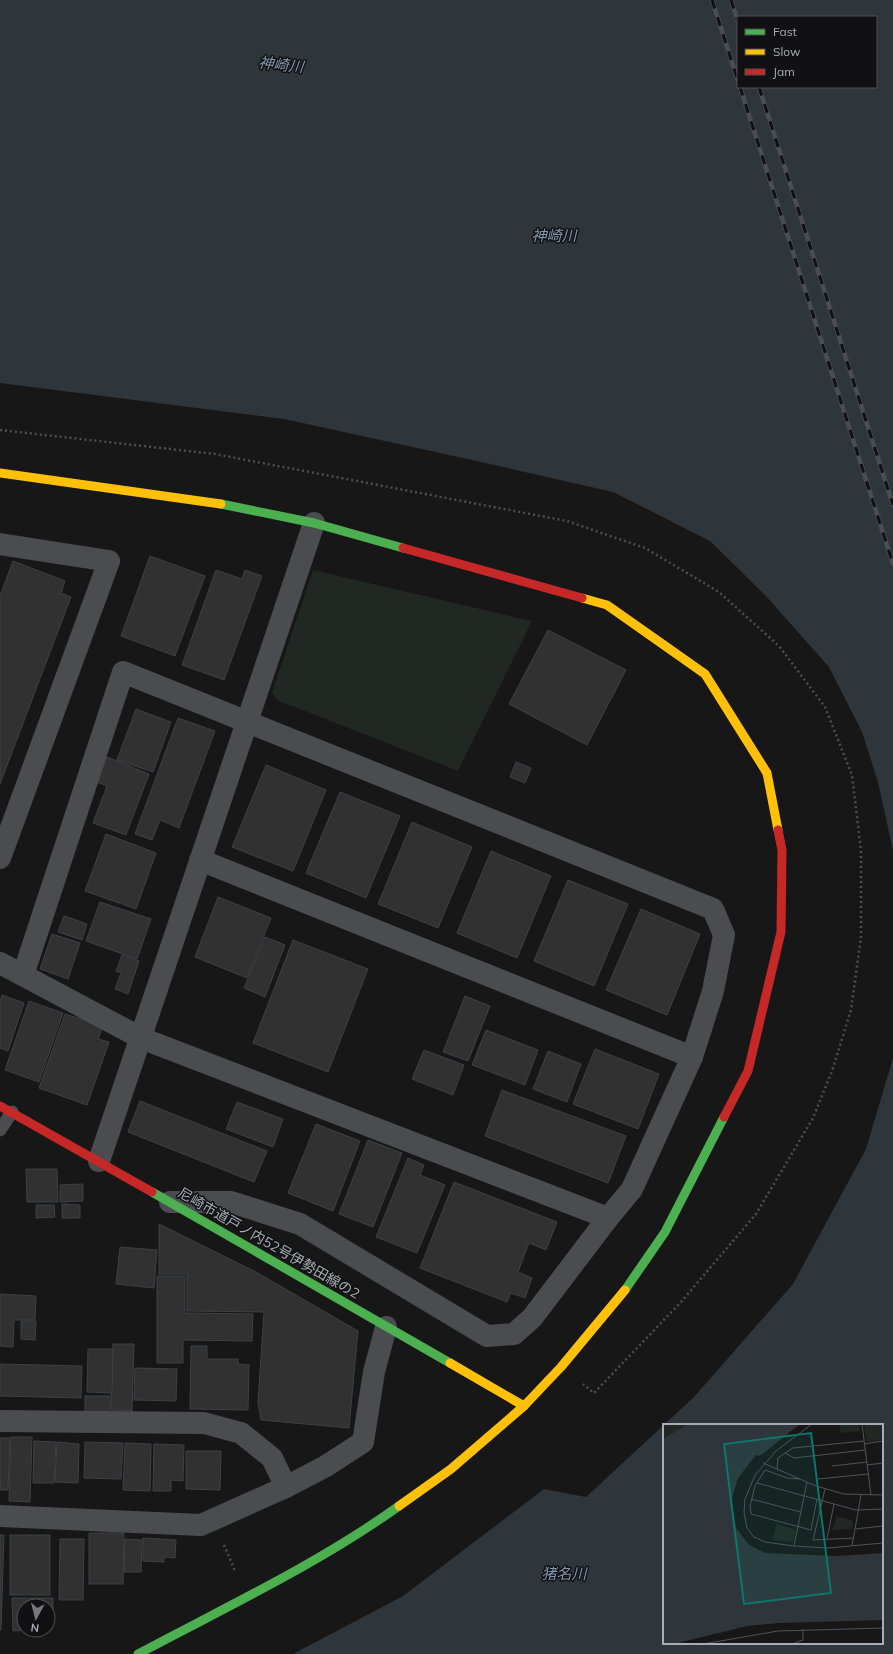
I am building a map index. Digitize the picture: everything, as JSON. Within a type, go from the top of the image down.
[{"type":"street","points":[[0,473],[235,506],[314,523],[607,605],[705,674],[767,773],[782,850],[781,932],[748,1071],[666,1232],[619,1298],[561,1367],[524,1406],[451,1469],[377,1522],[313,1561],[138,1654]]},
{"type":"street","points":[[99,1161],[314,523]]},
{"type":"street","points":[[0,544],[109,561],[0,858]]},
{"type":"street","points":[[23,975],[123,672],[712,909],[724,935],[713,990],[692,1057],[632,1189],[608,1218],[532,1318],[514,1334],[487,1336],[300,1224],[232,1202],[170,1202]]},
{"type":"street","points":[[200,860],[692,1057]]},
{"type":"street","points":[[0,963],[141,1038],[608,1218]]},
{"type":"street","name":"尼崎市道戸ノ内52号伊勢田線の2","points":[[0,1106],[99,1161],[524,1406]]},
{"type":"street","points":[[0,1516],[201,1525],[213,1521],[286,1487],[326,1466],[363,1442],[374,1372],[386,1327]]},
{"type":"street","points":[[0,1421],[204,1423],[241,1433],[272,1458],[286,1487]]},
{"type":"lane","points":[[0,1130],[12,1112]]},
{"type":"path","points":[[0,430],[215,454],[567,521],[645,548],[719,592],[779,646],[825,707],[852,775],[861,851],[860,937],[851,1010],[832,1071],[813,1118],[756,1214],[681,1302],[594,1393],[561,1367]]},
{"type":"path","points":[[213,1521],[247,1597]]},
{"type":"shaded area","points":[[313,570],[532,621],[458,771],[277,700],[272,692]]},
{"type":"water","name":"神崎川","points":[[0,0],[893,0],[893,851],[878,782],[862,732],[829,667],[765,595],[710,541],[613,492],[284,419],[0,383]]},
{"type":"water","name":"猪名川","points":[[893,1058],[893,1654],[293,1654],[403,1596],[544,1489],[586,1497],[663,1426],[663,1644],[883,1644],[883,1424],[665,1424],[694,1397],[793,1284],[866,1149]]},
{"type":"building","points":[[150,556],[205,576],[175,656],[121,636]]},
{"type":"building","points":[[13,561],[65,581],[61,593],[71,597],[0,784],[0,596]]},
{"type":"building","points":[[216,570],[242,579],[245,570],[262,576],[224,680],[182,665]]},
{"type":"building","points":[[548,630],[626,670],[587,745],[509,704]]},
{"type":"building","points":[[136,709],[171,722],[153,772],[117,760]]},
{"type":"building","points":[[178,718],[215,731],[179,828],[160,820],[152,840],[135,834]]},
{"type":"building","points":[[107,757],[149,774],[126,835],[93,823],[107,786],[97,782]]},
{"type":"building","points":[[516,762],[531,768],[525,783],[510,777]]},
{"type":"building","points":[[266,765],[326,790],[293,871],[232,847]]},
{"type":"building","points":[[340,792],[400,816],[366,898],[306,873]]},
{"type":"building","points":[[412,822],[472,847],[438,928],[378,904]]},
{"type":"building","points":[[106,834],[156,853],[136,909],[85,891]]},
{"type":"building","points":[[491,851],[551,876],[517,958],[457,933]]},
{"type":"building","points":[[568,880],[628,904],[594,986],[534,961]]},
{"type":"building","points":[[218,897],[271,918],[247,978],[195,957]]},
{"type":"building","points":[[100,902],[151,919],[137,959],[86,941]]},
{"type":"building","points":[[641,909],[700,934],[667,1015],[606,990]]},
{"type":"building","points":[[64,916],[87,924],[82,940],[58,932]]},
{"type":"building","points":[[52,934],[80,943],[68,979],[40,969]]},
{"type":"building","points":[[265,937],[285,945],[265,997],[244,988]]},
{"type":"building","points":[[293,940],[368,969],[328,1072],[253,1043]]},
{"type":"building","points":[[122,955],[139,961],[128,994],[115,989],[121,973],[116,971]]},
{"type":"building","points":[[2,995],[24,1003],[8,1051],[0,1048],[0,1002]]},
{"type":"building","points":[[465,996],[490,1006],[468,1061],[443,1052]]},
{"type":"building","points":[[29,1001],[63,1013],[39,1082],[5,1070]]},
{"type":"building","points":[[65,1014],[103,1026],[98,1039],[109,1042],[87,1105],[39,1088]]},
{"type":"building","points":[[486,1030],[538,1050],[525,1085],[472,1065]]},
{"type":"building","points":[[595,1049],[659,1074],[638,1129],[573,1104]]},
{"type":"building","points":[[424,1050],[464,1065],[453,1095],[412,1079]]},
{"type":"building","points":[[548,1051],[581,1064],[567,1102],[533,1089]]},
{"type":"building","points":[[502,1090],[626,1136],[608,1183],[485,1136]]},
{"type":"building","points":[[140,1101],[267,1151],[254,1182],[128,1132]]},
{"type":"building","points":[[237,1102],[283,1119],[273,1147],[226,1129]]},
{"type":"building","points":[[316,1124],[360,1141],[333,1211],[288,1193]]},
{"type":"building","points":[[368,1140],[402,1153],[373,1227],[339,1214]]},
{"type":"building","points":[[408,1158],[424,1165],[420,1175],[445,1185],[417,1253],[376,1237]]},
{"type":"building","points":[[26,1169],[57,1169],[58,1202],[27,1202]]},
{"type":"building","points":[[454,1182],[557,1222],[546,1250],[529,1243],[518,1272],[532,1278],[525,1298],[511,1293],[507,1302],[420,1268]]},
{"type":"building","points":[[83,1184],[83,1201],[60,1202],[60,1185]]},
{"type":"building","points":[[62,1204],[80,1205],[80,1218],[62,1218]]},
{"type":"building","points":[[36,1205],[54,1205],[55,1217],[36,1218]]},
{"type":"building","points":[[159,1224],[256,1272],[358,1331],[349,1428],[261,1420],[258,1402],[264,1312],[187,1311],[187,1274],[159,1274]]},
{"type":"building","points":[[120,1247],[157,1250],[154,1288],[116,1284]]},
{"type":"building","points":[[157,1276],[185,1276],[185,1313],[253,1314],[252,1341],[183,1340],[183,1363],[157,1363]]},
{"type":"building","points":[[0,1294],[36,1296],[35,1320],[14,1320],[13,1347],[0,1346]]},
{"type":"building","points":[[21,1321],[36,1321],[35,1340],[21,1339]]},
{"type":"building","points":[[113,1344],[134,1344],[132,1411],[111,1410]]},
{"type":"building","points":[[191,1346],[207,1346],[207,1359],[238,1359],[238,1364],[249,1365],[248,1410],[190,1409]]},
{"type":"building","points":[[88,1349],[113,1349],[112,1393],[87,1392]]},
{"type":"building","points":[[0,1364],[82,1366],[81,1398],[0,1396]]},
{"type":"building","points":[[135,1368],[177,1369],[176,1401],[134,1400]]},
{"type":"building","points":[[85,1396],[110,1396],[110,1415],[85,1415]]},
{"type":"building","points":[[11,1437],[32,1437],[30,1502],[9,1501]]},
{"type":"building","points":[[0,1438],[10,1438],[8,1490],[0,1490]]},
{"type":"building","points":[[34,1441],[56,1442],[54,1483],[33,1483]]},
{"type":"building","points":[[57,1442],[79,1444],[78,1483],[55,1482]]},
{"type":"building","points":[[85,1442],[123,1443],[121,1479],[84,1478]]},
{"type":"building","points":[[125,1443],[151,1444],[150,1491],[123,1490]]},
{"type":"building","points":[[154,1444],[184,1445],[183,1481],[171,1480],[171,1491],[153,1491]]},
{"type":"building","points":[[186,1451],[221,1451],[220,1490],[186,1489]]},
{"type":"building","points":[[89,1533],[124,1533],[123,1584],[89,1584]]},
{"type":"building","points":[[0,1535],[4,1535],[1,1630],[0,1630]]},
{"type":"building","points":[[10,1535],[50,1535],[50,1595],[10,1595]]},
{"type":"building","points":[[143,1538],[176,1540],[175,1558],[164,1557],[164,1562],[143,1561]]},
{"type":"building","points":[[60,1539],[84,1539],[83,1600],[59,1600]]},
{"type":"building","points":[[125,1539],[142,1540],[141,1572],[124,1572]]},
{"type":"building","points":[[12,1598],[16,1598],[16,1631],[13,1631]]},
{"type":"railway","points":[[712,0],[737,78]]},
{"type":"railway","points":[[731,0],[737,19]]},
{"type":"railway","points":[[740,88],[893,564]]},
{"type":"railway","points":[[759,88],[893,505]]},
{"type":"traffic: fast","points":[[221,504],[314,523],[403,548]]},
{"type":"traffic: fast","points":[[625,1290],[665,1232],[724,1117]]},
{"type":"traffic: fast","points":[[152,1192],[450,1363]]},
{"type":"traffic: fast","points":[[138,1654],[304,1566],[368,1527],[399,1506]]},
{"type":"traffic: slow","points":[[0,473],[221,504]]},
{"type":"traffic: slow","points":[[582,598],[607,605],[705,674],[767,773],[778,830]]},
{"type":"traffic: slow","points":[[399,1506],[451,1469],[524,1406],[561,1367],[625,1290]]},
{"type":"traffic: slow","points":[[450,1363],[524,1406]]},
{"type":"traffic: jam","points":[[403,548],[582,598]]},
{"type":"traffic: jam","points":[[724,1117],[748,1071],[781,932],[782,850],[778,830]]},
{"type":"traffic: jam","points":[[0,1106],[152,1192]]}]
